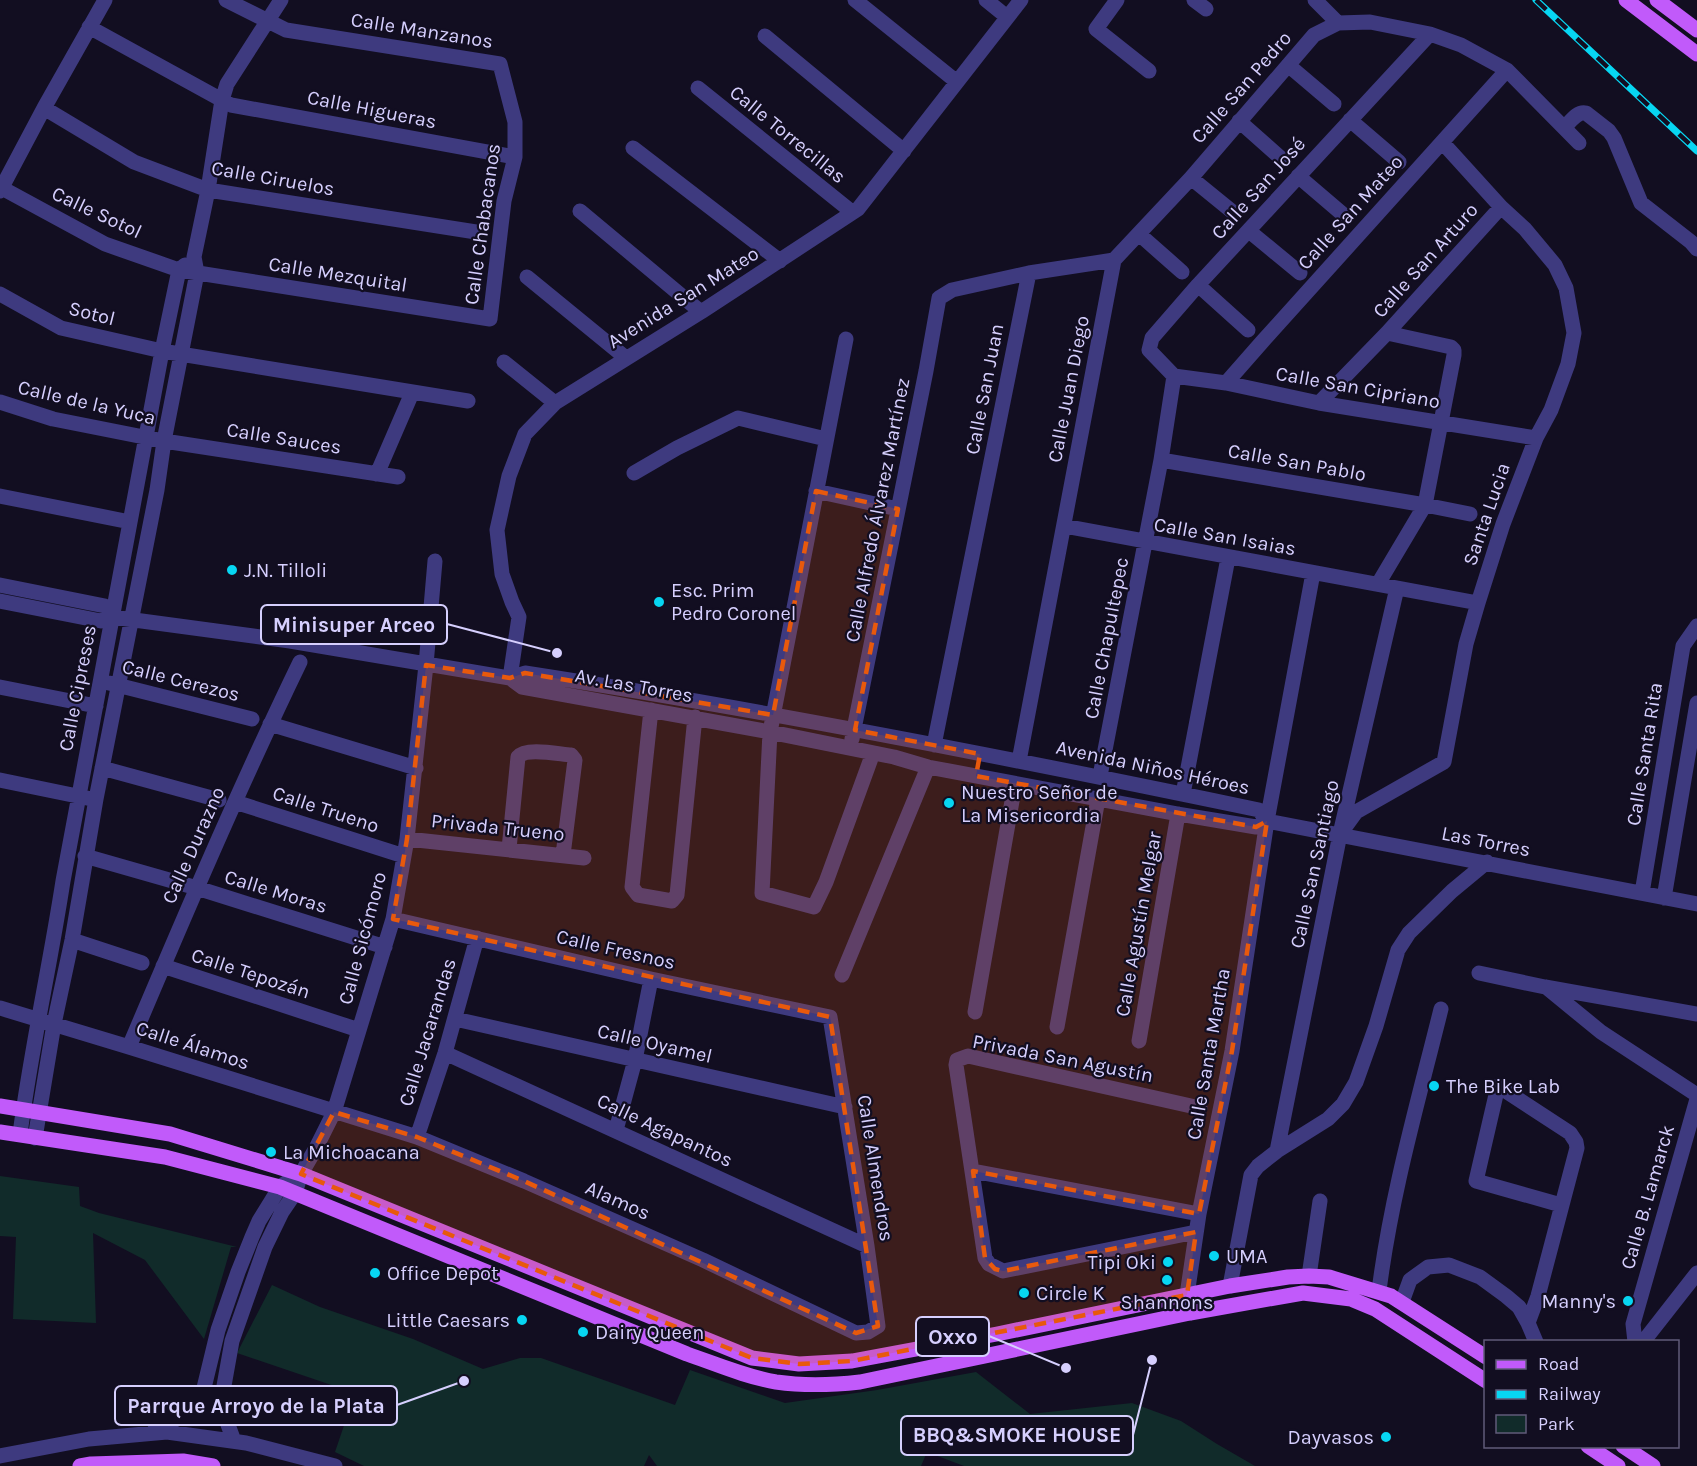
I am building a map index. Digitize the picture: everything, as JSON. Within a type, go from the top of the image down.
[{"type":"main road","points":[[1626,0],[1697,54]]},
{"type":"main road","points":[[1658,0],[1697,30]]},
{"type":"main road","points":[[0,1106],[170,1134],[301,1174],[752,1358],[799,1364],[852,1361],[1230,1286],[1309,1276],[1329,1276],[1379,1291],[1402,1302],[1484,1356]]},
{"type":"main road","points":[[0,1132],[165,1157],[280,1187],[687,1354],[747,1375],[776,1382],[835,1385],[860,1382],[1190,1313],[1303,1293],[1351,1299],[1375,1309],[1484,1380]]},
{"type":"main road","points":[[1091,1315],[1095,1333]]},
{"type":"main road","points":[[1591,1448],[1617,1466]]},
{"type":"main road","points":[[1626,1448],[1653,1466]]},
{"type":"main road","points":[[80,1466],[183,1461],[213,1466]]},
{"type":"street","points":[[1,189],[105,0]]},
{"type":"street","name":"Calle Manzanos","points":[[226,0],[286,30],[500,64]]},
{"type":"street","name":"Calle Cipreses","points":[[28,1136],[40,1112],[85,856],[157,490],[164,441],[197,273],[194,257],[208,190],[222,100],[227,84],[281,0]]},
{"type":"street","points":[[855,0],[957,82]]},
{"type":"street","points":[[986,0],[1007,17]]},
{"type":"street","name":"Avenida San Mateo","points":[[510,678],[519,617],[502,574],[497,530],[509,476],[525,434],[555,403],[701,312],[858,209],[1021,0]]},
{"type":"street","points":[[1117,0],[1096,29],[1149,71]]},
{"type":"street","points":[[1315,0],[1338,24]]},
{"type":"street","name":"Calle San Pedro","points":[[1114,260],[1191,178],[1314,35],[1338,24],[1370,22],[1430,34],[1484,56],[1507,70],[1579,143]]},
{"type":"street","name":"Calle Higueras","points":[[89,27],[231,105],[515,157]]},
{"type":"street","name":"Calle San José","points":[[1174,376],[1149,350],[1152,338],[1198,285],[1430,34]]},
{"type":"street","points":[[765,36],[904,151]]},
{"type":"street","name":"Calle Chabacanos","points":[[490,319],[504,201],[515,157],[515,122],[500,64]]},
{"type":"street","points":[[1288,65],[1334,104]]},
{"type":"street","name":"Calle San Mateo","points":[[1226,384],[1507,70]]},
{"type":"street","name":"Calle Torrecillas","points":[[698,88],[852,212]]},
{"type":"street","name":"Calle Ciruelos","points":[[44,108],[134,162],[208,190],[476,232]]},
{"type":"street","points":[[1565,127],[1582,112],[1609,131],[1641,203],[1697,249]]},
{"type":"street","points":[[1350,120],[1399,162]]},
{"type":"street","points":[[1239,121],[1283,160]]},
{"type":"street","name":"Calle San Arturo","points":[[1320,403],[1501,207],[1442,142]]},
{"type":"street","points":[[633,148],[780,261]]},
{"type":"street","points":[[1298,176],[1347,217]]},
{"type":"street","points":[[1191,178],[1234,213]]},
{"type":"street","name":"Calle Sotol","points":[[1,189],[105,244],[179,270]]},
{"type":"street","points":[[1501,207],[1525,229],[1555,266],[1566,288],[1574,333],[1568,364],[1551,410],[1536,438]]},
{"type":"street","points":[[580,211],[701,312]]},
{"type":"street","points":[[1249,231],[1300,273]]},
{"type":"street","points":[[1139,234],[1182,272]]},
{"type":"street","points":[[179,270],[194,257]]},
{"type":"street","points":[[1029,273],[1114,260]]},
{"type":"street","name":"Calle Juan Diego","points":[[1019,761],[1114,260]]},
{"type":"street","name":"Calle Cipreses","points":[[28,1136],[24,1110],[78,796],[179,270]]},
{"type":"street","name":"Calle Mezquital","points":[[179,270],[490,319]]},
{"type":"street","name":"Calle Alfredo Álvarez Martínez","points":[[850,748],[939,298],[952,290],[1029,273]]},
{"type":"street","name":"Calle San Juan","points":[[934,746],[1029,273]]},
{"type":"street","points":[[527,277],[626,358]]},
{"type":"street","points":[[1198,285],[1248,330]]},
{"type":"street","name":"Sotol","points":[[0,294],[61,328],[181,354]]},
{"type":"street","points":[[1378,584],[1425,505],[1454,355],[1451,347],[1387,333]]},
{"type":"street","points":[[846,339],[770,732],[762,893],[814,907],[826,882],[873,753]]},
{"type":"street","points":[[181,354],[468,401]]},
{"type":"street","points":[[504,362],[555,403]]},
{"type":"street","name":"Calle San Cipriano","points":[[1174,376],[1441,424],[1536,438]]},
{"type":"street","name":"Calle Chapultepec","points":[[1100,776],[1146,543],[1174,376]]},
{"type":"street","points":[[376,474],[412,393]]},
{"type":"street","name":"Calle de la Yuca","points":[[0,402],[53,419],[164,441]]},
{"type":"street","points":[[634,473],[677,447],[738,418],[826,439]]},
{"type":"street","name":"Santa Lucia","points":[[1340,834],[1356,812],[1444,762],[1466,644],[1503,524],[1536,438]]},
{"type":"street","name":"Calle Sauces","points":[[164,441],[398,477]]},
{"type":"street","name":"Calle San Pablo","points":[[1161,460],[1470,514]]},
{"type":"street","points":[[816,491],[898,509]]},
{"type":"street","points":[[0,496],[130,522]]},
{"type":"street","name":"Calle San Isaias","points":[[1064,526],[1478,603]]},
{"type":"street","points":[[1183,794],[1228,558]]},
{"type":"street","points":[[426,665],[435,561]]},
{"type":"street","name":"Calle Santa Martha","points":[[1190,1313],[1187,1295],[1198,1214],[1232,1051],[1267,820],[1313,573]]},
{"type":"street","points":[[0,585],[105,606],[112,617]]},
{"type":"street","name":"Calle San Santiago","points":[[1277,1151],[1340,834],[1397,588]]},
{"type":"street","points":[[0,601],[100,621],[112,617],[290,641],[510,678]]},
{"type":"street","name":"Calle Santa Rita","points":[[1642,894],[1683,646],[1697,626]]},
{"type":"street","name":"Calle Durazno","points":[[129,1047],[197,888],[300,662]]},
{"type":"street","name":"Calle Sicómoro","points":[[234,1441],[222,1398],[232,1341],[273,1229],[295,1193],[301,1174],[334,1112],[393,918],[407,839],[426,665]]},
{"type":"street","name":"Av. Las Torres","points":[[510,678],[525,672],[773,715],[934,746]]},
{"type":"street","name":"Av. Las Torres","points":[[510,678],[522,687],[695,717],[850,748],[928,767]]},
{"type":"street","name":"Calle Cerezos","points":[[100,681],[252,719]]},
{"type":"street","points":[[0,687],[96,706]]},
{"type":"street","points":[[1664,898],[1697,703]]},
{"type":"street","points":[[651,710],[632,887],[638,895],[672,901],[677,895],[695,717]]},
{"type":"street","points":[[270,724],[416,768]]},
{"type":"street","name":"Avenida Niños Héroes","points":[[928,767],[1256,827],[1267,820],[1259,810],[1100,776],[934,746]]},
{"type":"street","points":[[508,849],[518,757],[521,753],[529,752],[571,754],[575,760],[563,855]]},
{"type":"street","points":[[976,776],[980,754]]},
{"type":"street","points":[[842,975],[928,767]]},
{"type":"street","points":[[102,768],[219,800]]},
{"type":"street","points":[[1059,791],[1064,770]]},
{"type":"street","points":[[0,780],[96,799]]},
{"type":"street","points":[[975,1012],[1015,784]]},
{"type":"street","points":[[1057,1027],[1098,799]]},
{"type":"street","name":"Calle Trueno","points":[[236,802],[404,856]]},
{"type":"street","name":"Calle Agustín Melgar","points":[[1139,1041],[1178,814]]},
{"type":"street","name":"Las Torres","points":[[1267,820],[1697,904]]},
{"type":"street","name":"Privada Trueno","points":[[407,839],[584,858]]},
{"type":"street","name":"Calle Moras","points":[[85,856],[197,888],[385,947]]},
{"type":"street","points":[[1230,1286],[1251,1175],[1258,1166],[1277,1151],[1328,1119],[1343,1104],[1356,1082],[1376,1026],[1398,950],[1409,933],[1452,891],[1487,862]]},
{"type":"street","name":"Calle Fresnos","points":[[393,918],[651,980],[830,1017]]},
{"type":"street","name":"Calle Jacarandas","points":[[417,1137],[445,1053],[477,938]]},
{"type":"street","points":[[72,940],[142,963]]},
{"type":"street","name":"Calle Tepozán","points":[[163,966],[359,1030]]},
{"type":"street","points":[[1479,973],[1697,1014]]},
{"type":"street","points":[[616,1130],[636,1060],[651,980]]},
{"type":"street","points":[[1545,987],[1601,1032],[1697,1097]]},
{"type":"street","name":"Calle Álamos","points":[[0,1008],[334,1112]]},
{"type":"street","points":[[1379,1291],[1402,1162],[1441,1009]]},
{"type":"street","name":"Calle Almendros","points":[[830,1017],[878,1326]]},
{"type":"street","name":"Calle Oyamel","points":[[455,1019],[845,1107]]},
{"type":"street","name":"Calle Agapantos","points":[[445,1053],[867,1246]]},
{"type":"street","name":"Privada San Agustín","points":[[1196,1232],[1003,1271],[989,1264],[985,1258],[956,1065],[957,1060],[968,1056],[1200,1108]]},
{"type":"street","points":[[1528,1323],[1538,1296],[1577,1148],[1570,1133],[1498,1086],[1476,1181],[1561,1205]]},
{"type":"street","name":"Calle B. Lamarck","points":[[1635,1340],[1633,1324],[1697,1097]]},
{"type":"street","name":"Alamos","points":[[334,1112],[417,1137],[524,1181],[703,1260],[856,1333],[868,1332],[878,1326]]},
{"type":"street","points":[[973,1172],[1198,1214]]},
{"type":"street","points":[[152,1432],[188,1413],[203,1392],[218,1330],[259,1221],[280,1187],[301,1174]]},
{"type":"street","points":[[1309,1276],[1320,1201]]},
{"type":"street","points":[[1402,1302],[1410,1280],[1428,1267],[1449,1266],[1480,1277],[1519,1307],[1536,1340]]},
{"type":"street","points":[[238,1272],[254,1278]]},
{"type":"street","points":[[1644,1340],[1697,1273]]},
{"type":"street","points":[[0,1456],[89,1439],[167,1432],[246,1443],[335,1466]]},
{"type":"highlighted area","points":[[816,491],[898,509],[855,730],[980,754],[976,776],[1256,827],[1267,821],[1232,1051],[1199,1214],[973,1171],[985,1258],[995,1269],[1003,1271],[1196,1232],[1187,1295],[852,1361],[799,1364],[752,1358],[301,1174],[334,1112],[417,1137],[524,1181],[856,1333],[878,1326],[830,1017],[393,919],[407,839],[426,665],[510,678],[525,673],[773,715]]},
{"type":"green space","points":[[0,1176],[79,1187],[80,1206],[99,1213],[237,1247],[231,1247],[204,1339],[145,1260],[93,1233],[96,1323],[13,1319],[16,1237],[0,1236]]},
{"type":"green space","points":[[272,1285],[320,1307],[413,1339],[483,1369],[520,1358],[541,1358],[675,1405],[690,1370],[785,1403],[877,1390],[976,1372],[1030,1414],[1132,1403],[1181,1421],[1255,1466],[964,1466],[927,1452],[921,1466],[657,1466],[649,1455],[644,1466],[364,1466],[335,1452],[355,1393],[237,1353]]},
{"type":"railway","points":[[1536,0],[1697,151]]},
{"type":"place","name":"J.N. Tilloli","points":[[232,570]]},
{"type":"place","name":"Esc. Prim Pedro Coronel","points":[[659,602]]},
{"type":"place","name":"Minisuper Arceo","points":[[557,653]]},
{"type":"place","name":"Nuestro Señor de La Misericordia","points":[[949,803]]},
{"type":"place","name":"The Bike Lab","points":[[1434,1086]]},
{"type":"place","name":"La Michoacana","points":[[271,1152]]},
{"type":"place","name":"UMA","points":[[1214,1256]]},
{"type":"place","name":"Tipi Oki","points":[[1168,1262]]},
{"type":"place","name":"Office Depot","points":[[375,1273]]},
{"type":"place","name":"Shannons","points":[[1167,1280]]},
{"type":"place","name":"Circle K","points":[[1024,1293]]},
{"type":"place","name":"Manny's","points":[[1628,1301]]},
{"type":"place","name":"Little Caesars","points":[[522,1320]]},
{"type":"place","name":"Dairy Queen","points":[[583,1332]]},
{"type":"place","name":"BBQ&SMOKE HOUSE","points":[[1152,1360]]},
{"type":"place","name":"Oxxo","points":[[1066,1368]]},
{"type":"place","name":"Parrque Arroyo de la Plata","points":[[464,1381]]},
{"type":"place","name":"Dayvasos","points":[[1386,1437]]}]
